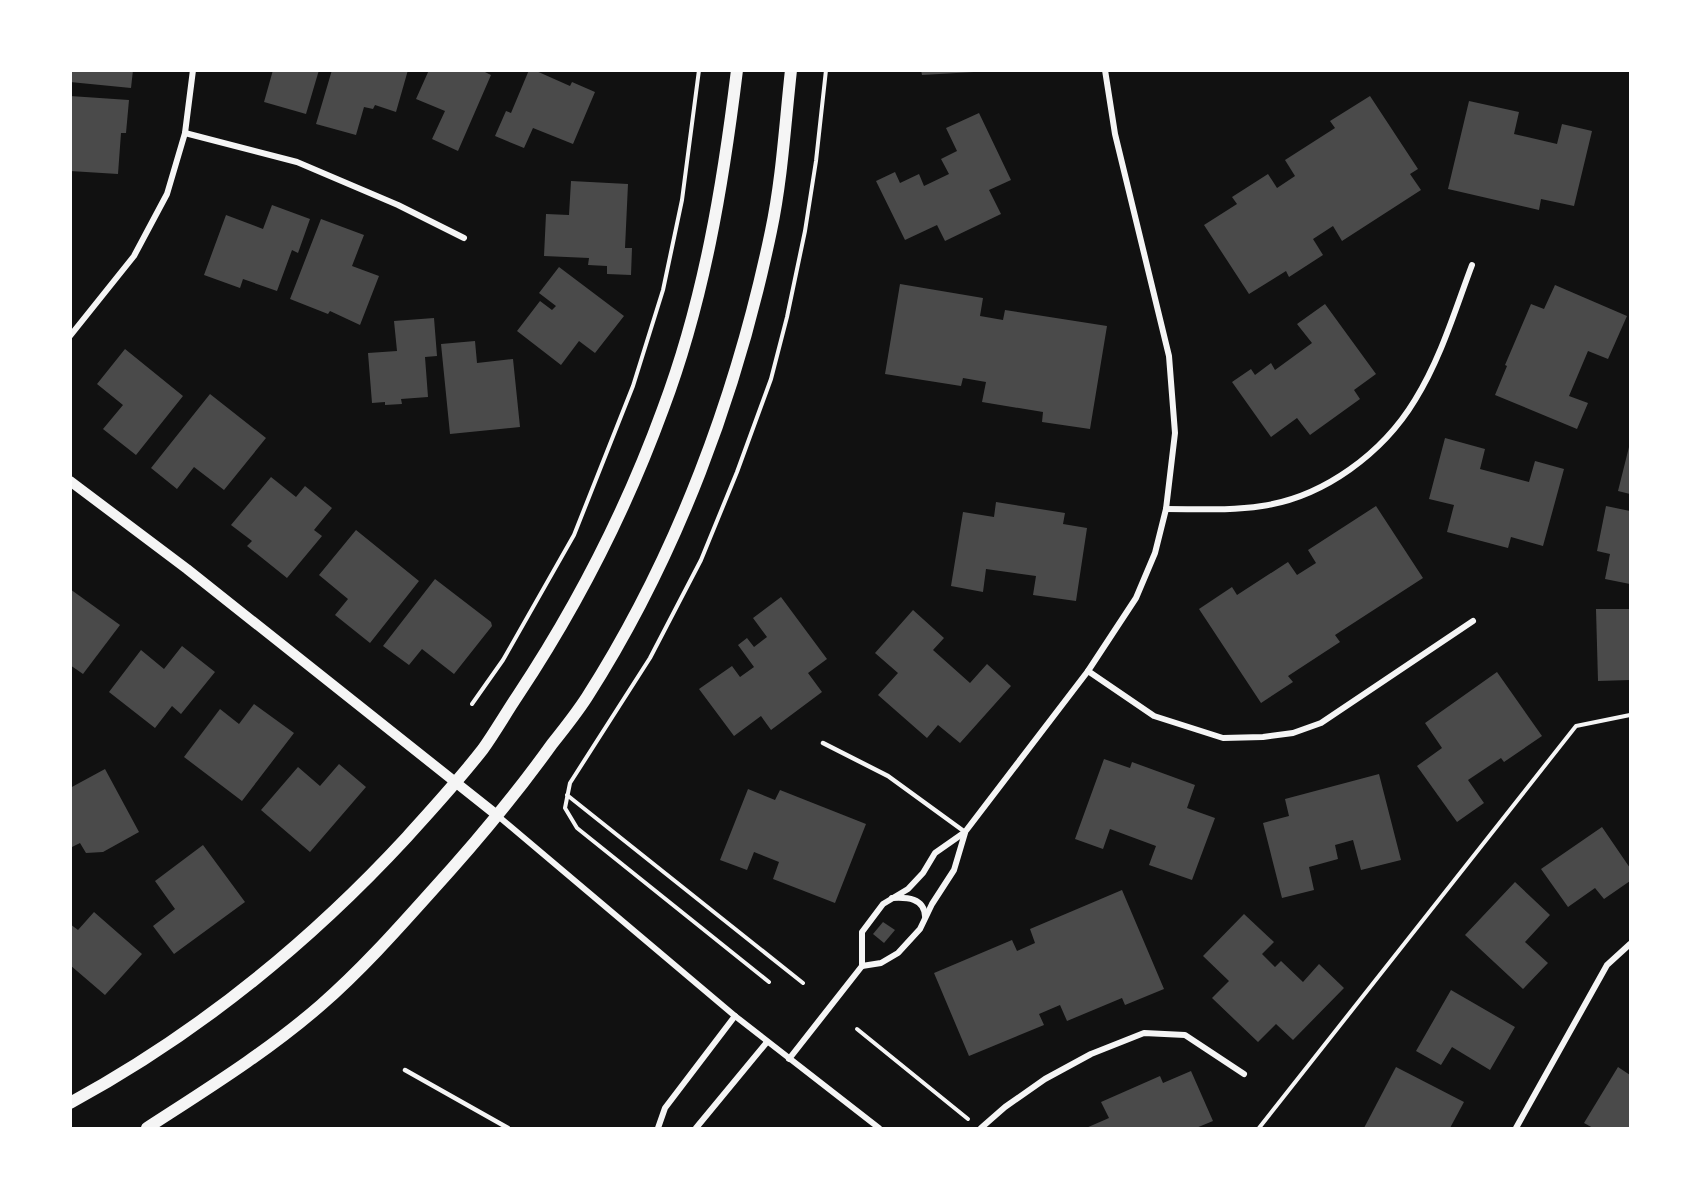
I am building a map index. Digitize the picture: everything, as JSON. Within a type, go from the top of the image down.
[{"type":"main road","points":[[70,1103],[138,1063],[186,1031],[257,978],[328,917],[376,870],[455,783],[484,747],[559,630],[590,573],[627,498],[664,407],[708,257],[725,169],[737,70]]},
{"type":"main road","points":[[147,1128],[258,1056],[322,1004],[378,950],[465,856],[498,816],[586,698],[634,615],[662,558],[706,457],[750,321],[772,228],[791,70]]},
{"type":"street","points":[[70,336],[134,256],[167,194],[185,133],[193,70]]},
{"type":"street","points":[[789,1059],[862,966],[862,933],[883,904],[908,889],[935,853],[966,832],[1088,671],[1136,598],[1155,554],[1166,509],[1174,433],[1169,356],[1114,134],[1105,70]]},
{"type":"street","points":[[185,133],[297,162],[398,205],[464,238]]},
{"type":"street","points":[[1166,509],[1226,509],[1264,506],[1312,492],[1350,470],[1390,434],[1415,400],[1438,356],[1473,265]]},
{"type":"street","points":[[70,481],[187,569],[498,816],[735,1016],[879,1128]]},
{"type":"street","points":[[1088,671],[1155,716],[1223,738],[1263,737],[1293,733],[1321,723],[1473,621]]},
{"type":"street","points":[[862,966],[881,963],[898,953],[925,920],[932,904],[954,870],[966,832]]},
{"type":"street","points":[[891,898],[906,897],[918,901],[925,910],[925,920]]},
{"type":"street","points":[[1516,1128],[1607,965],[1630,944]]},
{"type":"street","points":[[658,1128],[665,1108],[735,1016]]},
{"type":"street","points":[[981,1128],[1005,1107],[1045,1079],[1091,1054],[1144,1033],[1185,1035],[1244,1074]]},
{"type":"street","points":[[696,1128],[767,1042]]},
{"type":"lane","points":[[823,743],[888,776],[966,832]]},
{"type":"lane","points":[[405,1070],[508,1128]]},
{"type":"path","points":[[472,704],[503,660],[574,535],[633,386],[663,290],[682,200],[699,70]]},
{"type":"path","points":[[769,982],[577,828],[565,808],[570,783],[650,658],[701,560],[737,472],[771,379],[805,231],[816,161],[826,70]]},
{"type":"path","points":[[1259,1128],[1576,726],[1630,715]]},
{"type":"path","points":[[567,795],[803,983]]},
{"type":"path","points":[[857,1029],[971,1121]]},
{"type":"building","points":[[70,70],[133,70],[131,88],[70,82]]},
{"type":"building","points":[[273,70],[319,70],[306,114],[264,102]]},
{"type":"building","points":[[332,70],[408,70],[396,112],[375,105],[373,109],[364,107],[356,135],[316,124]]},
{"type":"building","points":[[429,70],[481,70],[491,75],[458,151],[432,139],[445,111],[416,99]]},
{"type":"building","points":[[529,70],[534,70],[570,86],[572,82],[595,92],[573,144],[533,128],[524,148],[495,136],[506,111],[511,113]]},
{"type":"building","points":[[921,70],[974,70],[974,72],[922,75]]},
{"type":"building","points":[[70,96],[129,100],[126,133],[121,133],[118,174],[70,171]]},
{"type":"building","points":[[1370,96],[1418,169],[1410,174],[1421,190],[1342,241],[1333,226],[1313,239],[1323,255],[1289,277],[1286,271],[1249,294],[1204,225],[1237,204],[1232,197],[1268,174],[1277,188],[1295,176],[1285,160],[1335,128],[1330,121]]},
{"type":"building","points":[[1469,101],[1519,112],[1514,134],[1557,144],[1562,124],[1592,131],[1574,206],[1541,199],[1539,210],[1448,189]]},
{"type":"building","points":[[979,113],[1011,180],[989,190],[1001,214],[945,241],[937,225],[905,240],[876,181],[895,172],[900,183],[919,174],[924,186],[949,174],[941,159],[957,151],[946,128]]},
{"type":"building","points":[[571,181],[628,184],[625,248],[632,248],[631,275],[607,274],[607,266],[588,265],[589,258],[544,256],[546,214],[569,215]]},
{"type":"building","points":[[272,205],[310,219],[298,253],[292,250],[277,291],[243,279],[240,288],[204,275],[226,215],[263,229]]},
{"type":"building","points":[[321,219],[364,235],[352,266],[379,276],[360,325],[330,311],[328,314],[290,299]]},
{"type":"building","points":[[559,267],[624,316],[595,353],[579,341],[561,365],[517,331],[540,301],[552,310],[556,306],[539,293]]},
{"type":"building","points":[[900,284],[983,298],[980,316],[1003,320],[1005,310],[1107,326],[1090,429],[1042,422],[1043,412],[982,402],[986,382],[963,378],[961,386],[885,374]]},
{"type":"building","points":[[1555,285],[1627,316],[1608,359],[1588,351],[1569,396],[1588,403],[1577,429],[1495,395],[1531,304],[1544,309]]},
{"type":"building","points":[[1325,304],[1376,374],[1354,390],[1360,399],[1310,435],[1297,418],[1271,437],[1232,382],[1251,369],[1255,375],[1271,363],[1275,370],[1312,343],[1297,324]]},
{"type":"building","points":[[434,318],[437,356],[425,357],[428,397],[401,399],[402,404],[372,403],[368,353],[397,351],[394,321]]},
{"type":"building","points":[[475,341],[477,363],[513,359],[520,427],[450,434],[441,344]]},
{"type":"building","points":[[125,349],[183,396],[136,455],[103,429],[123,405],[97,384]]},
{"type":"building","points":[[210,394],[266,438],[224,490],[194,467],[177,489],[151,468]]},
{"type":"building","points":[[1445,438],[1485,449],[1480,469],[1529,482],[1535,461],[1564,469],[1543,546],[1511,537],[1508,548],[1447,532],[1454,505],[1429,499]]},
{"type":"building","points":[[1630,447],[1630,494],[1618,491]]},
{"type":"building","points":[[271,477],[296,497],[305,486],[332,508],[314,530],[322,536],[287,578],[247,546],[252,541],[231,525]]},
{"type":"building","points":[[996,502],[1065,513],[1063,524],[1087,528],[1076,601],[1033,595],[1036,576],[986,569],[983,592],[951,586],[963,512],[994,517]]},
{"type":"building","points":[[1376,506],[1423,578],[1335,635],[1340,642],[1288,676],[1293,682],[1261,703],[1199,609],[1232,587],[1237,595],[1288,562],[1297,575],[1316,563],[1308,550]]},
{"type":"building","points":[[1606,506],[1630,511],[1630,584],[1605,579],[1610,554],[1597,551]]},
{"type":"building","points":[[356,530],[419,581],[370,643],[335,615],[348,599],[319,575]]},
{"type":"building","points":[[435,579],[491,622],[492,626],[454,674],[422,649],[409,665],[383,646]]},
{"type":"building","points":[[70,589],[120,625],[83,674],[70,665]]},
{"type":"building","points":[[781,597],[827,659],[808,673],[822,692],[771,730],[761,716],[734,736],[699,689],[732,666],[740,677],[754,667],[738,645],[747,638],[754,647],[767,637],[753,618]]},
{"type":"building","points":[[1596,609],[1630,609],[1630,680],[1598,681]]},
{"type":"building","points":[[913,610],[944,638],[933,650],[970,683],[987,664],[1011,686],[960,743],[938,725],[927,738],[878,695],[898,673],[875,653]]},
{"type":"building","points":[[182,646],[215,672],[181,714],[172,706],[155,728],[109,692],[141,650],[164,669]]},
{"type":"building","points":[[1497,672],[1542,736],[1504,762],[1501,758],[1468,780],[1484,803],[1457,822],[1417,766],[1442,748],[1425,723]]},
{"type":"building","points":[[254,704],[294,733],[242,801],[184,757],[220,709],[239,724]]},
{"type":"building","points":[[1104,759],[1130,768],[1132,762],[1195,785],[1187,808],[1215,818],[1192,880],[1149,865],[1156,846],[1110,829],[1103,849],[1075,839]]},
{"type":"building","points":[[339,764],[366,787],[310,852],[261,810],[298,767],[320,786]]},
{"type":"building","points":[[105,769],[139,832],[103,852],[86,853],[80,843],[70,848],[70,788]]},
{"type":"building","points":[[1379,774],[1401,860],[1361,870],[1353,840],[1335,845],[1338,859],[1309,867],[1314,890],[1282,898],[1263,823],[1289,816],[1285,799]]},
{"type":"building","points":[[748,789],[775,800],[780,790],[866,824],[835,903],[773,879],[779,862],[754,852],[747,870],[720,860]]},
{"type":"building","points":[[1602,827],[1630,868],[1630,881],[1604,899],[1595,888],[1568,907],[1541,869]]},
{"type":"building","points":[[203,845],[245,902],[174,954],[153,926],[175,909],[155,881]]},
{"type":"building","points":[[1515,882],[1550,915],[1525,942],[1548,963],[1523,989],[1465,935]]},
{"type":"building","points":[[1122,890],[1164,989],[1125,1005],[1122,998],[1067,1021],[1060,1005],[1039,1014],[1044,1025],[969,1056],[934,973],[1012,940],[1017,951],[1035,943],[1030,929]]},
{"type":"building","points":[[94,912],[142,954],[105,995],[70,965],[70,924],[78,930]]},
{"type":"building","points":[[1244,914],[1274,942],[1262,954],[1275,967],[1281,961],[1303,982],[1319,964],[1344,988],[1293,1040],[1276,1024],[1258,1042],[1212,998],[1229,981],[1203,956]]},
{"type":"building","points":[[883,922],[895,930],[884,943],[873,934]]},
{"type":"building","points":[[1451,990],[1515,1027],[1490,1070],[1452,1047],[1441,1065],[1416,1051]]},
{"type":"building","points":[[1396,1067],[1464,1102],[1450,1128],[1364,1128]]},
{"type":"building","points":[[1618,1067],[1630,1075],[1630,1128],[1593,1128],[1584,1123]]},
{"type":"building","points":[[1191,1071],[1213,1121],[1196,1128],[1086,1128],[1109,1118],[1101,1102],[1160,1076],[1163,1083]]}]
